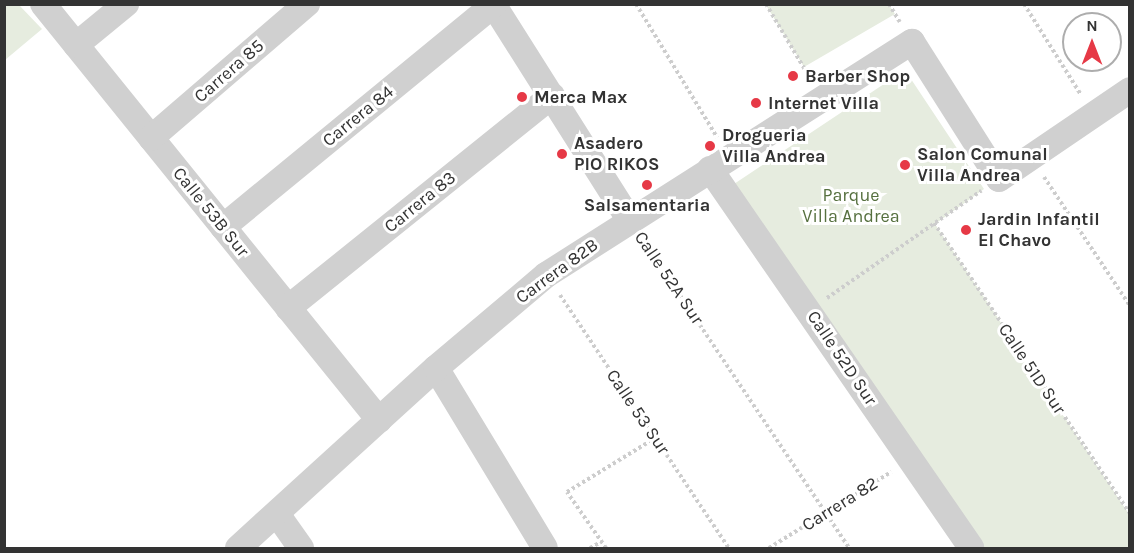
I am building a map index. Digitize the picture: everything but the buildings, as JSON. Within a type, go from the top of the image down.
[{"type":"street","name":"Calle 53B Sur","points":[[43,4],[379,420]]},
{"type":"street","points":[[76,45],[126,4]]},
{"type":"street","name":"Carrera 85","points":[[151,138],[307,4]]},
{"type":"street","name":"Calle 52A Sur","points":[[493,5],[629,219]]},
{"type":"street","name":"Carrera 84","points":[[223,227],[493,5]]},
{"type":"street","name":"Carrera 82B","points":[[238,549],[436,368],[546,275],[629,219],[912,42],[999,179]]},
{"type":"street","points":[[999,179],[1130,90]]},
{"type":"street","name":"Carrera 83","points":[[288,308],[552,96]]},
{"type":"street","name":"Calle 52D Sur","points":[[720,163],[809,310],[971,549]]},
{"type":"street","points":[[436,368],[545,549]]},
{"type":"street","points":[[277,514],[301,549]]},
{"type":"path","points":[[636,4],[720,163]]},
{"type":"path","points":[[766,4],[823,99]]},
{"type":"path","points":[[1024,4],[1093,114]]},
{"type":"path","points":[[1031,157],[1130,306]]},
{"type":"path","points":[[809,310],[999,179]]},
{"type":"path","name":"Calle 52A Sur","points":[[629,219],[849,549]]},
{"type":"path","name":"Calle 51D Sur","points":[[934,224],[1130,514]]},
{"type":"path","name":"Calle 53 Sur","points":[[546,275],[729,549]]},
{"type":"path","points":[[606,549],[567,492],[655,438]]},
{"type":"path","name":"Carrera 82","points":[[769,549],[910,459]]},
{"type":"path","points":[[590,549],[602,542]]},
{"type":"green space","points":[[5,4],[19,5],[42,29],[5,60]]},
{"type":"green space","points":[[766,5],[889,5],[895,14],[804,67]]},
{"type":"green space","name":"Parque Villa Andrea","points":[[905,70],[984,189],[935,224],[1129,514],[1129,548],[980,548],[734,184]]},
{"type":"place","name":"Barber Shop","points":[[793,76]]},
{"type":"place","name":"Merca Max","points":[[522,97]]},
{"type":"place","name":"Internet Villa","points":[[756,103]]},
{"type":"place","name":"Drogueria Villa Andrea","points":[[710,146]]},
{"type":"place","name":"Asadero PIO RIKOS","points":[[562,154]]},
{"type":"place","name":"Salon Comunal Villa Andrea","points":[[905,165]]},
{"type":"place","name":"Salsamentaria","points":[[647,185]]},
{"type":"place","name":"Jardin Infantil El Chavo","points":[[966,230]]}]
